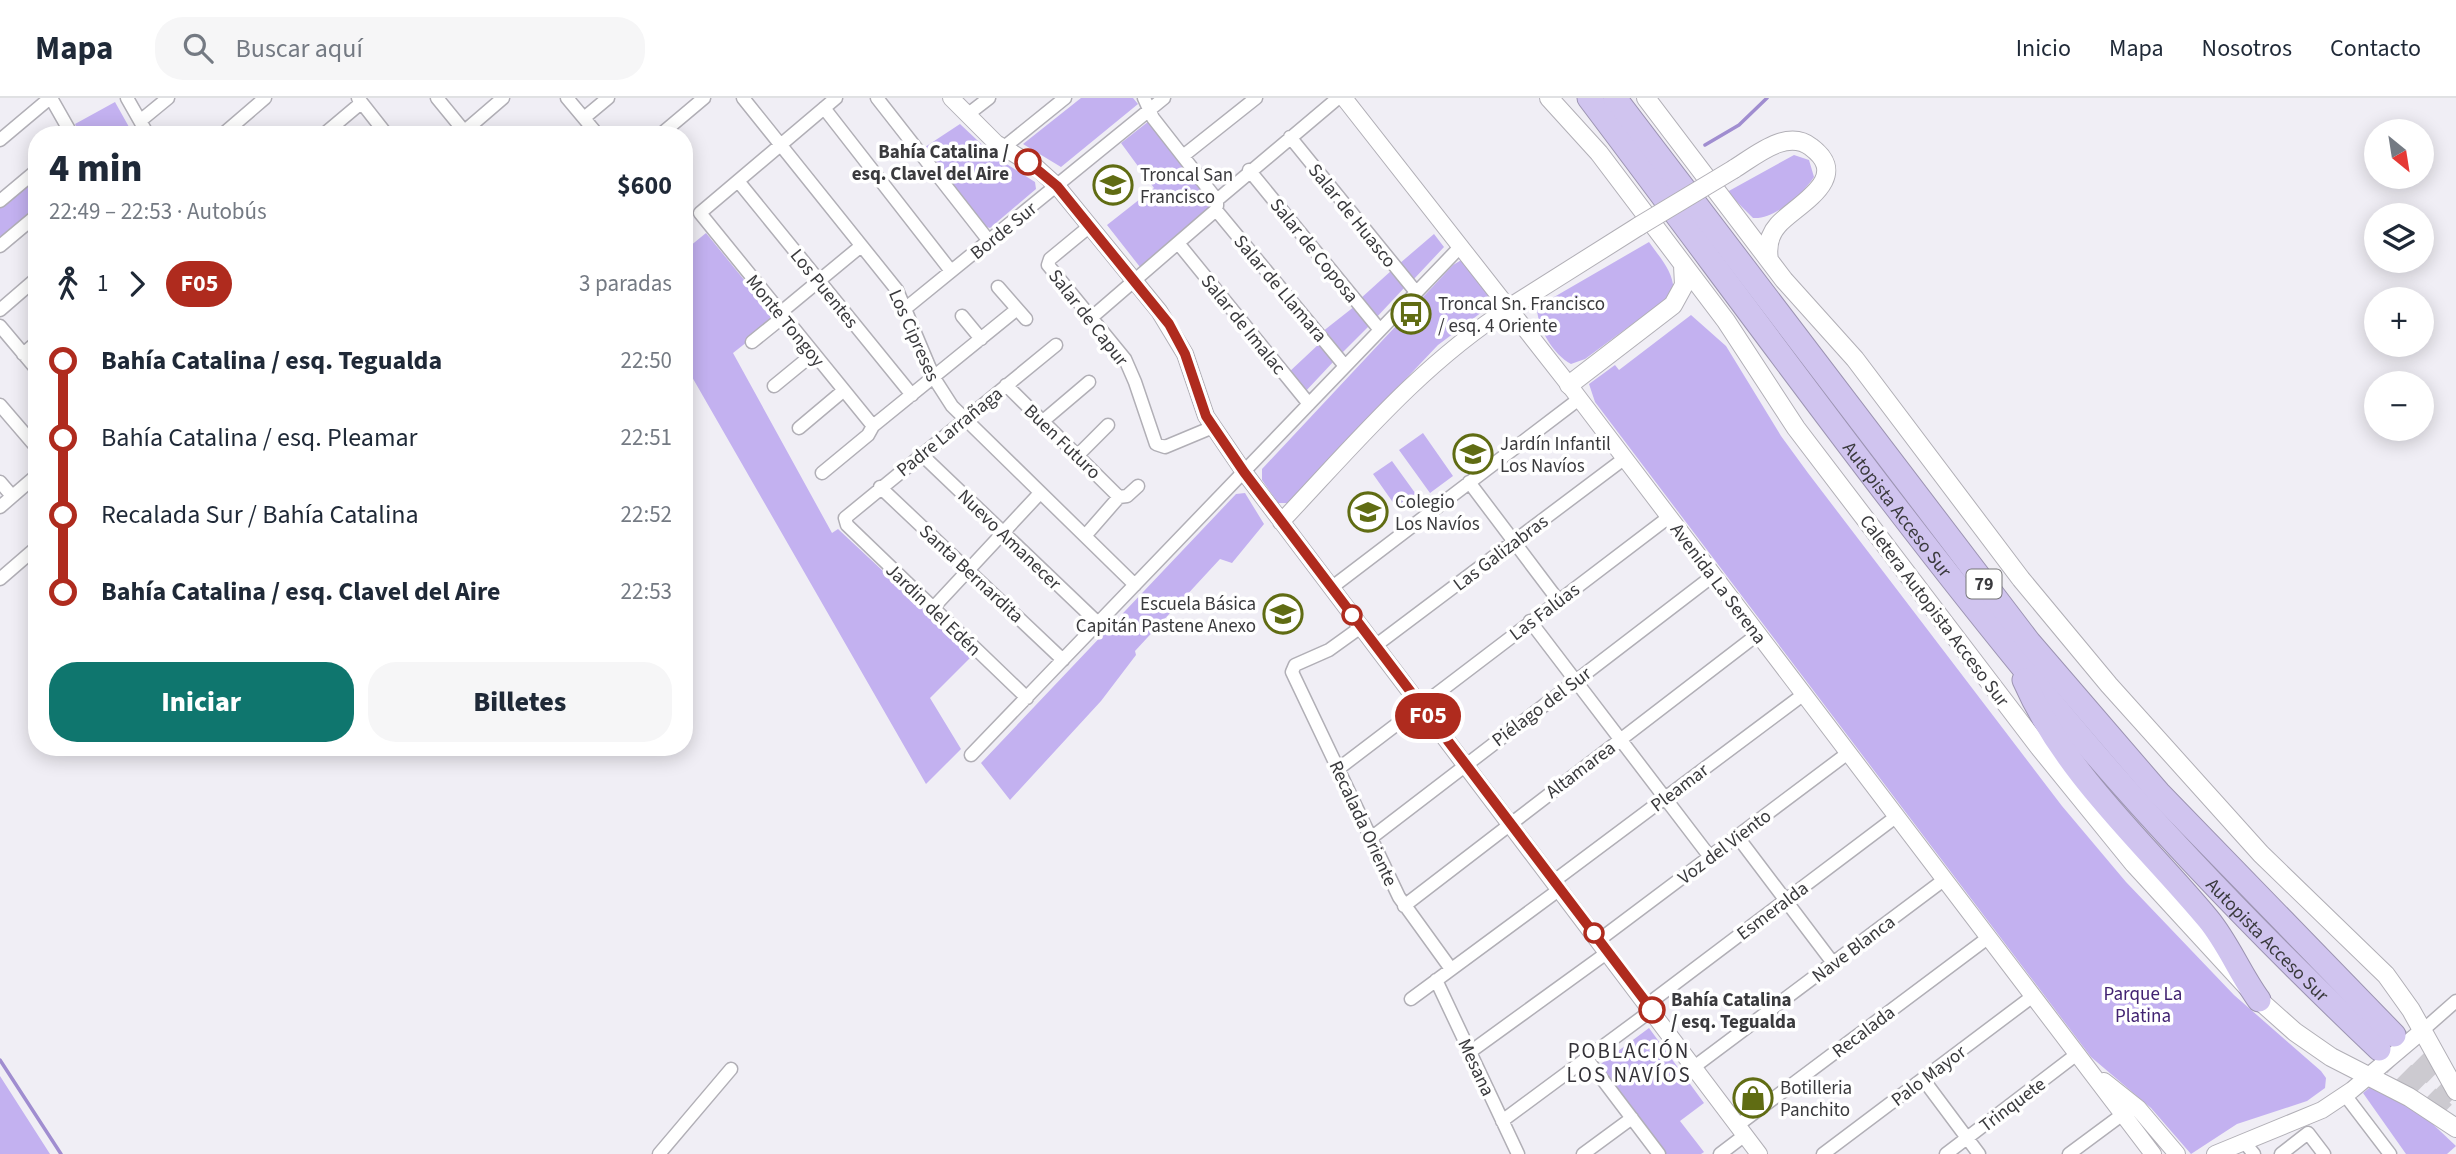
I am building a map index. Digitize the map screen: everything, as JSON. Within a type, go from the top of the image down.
[{"type":"highway","name":"Autopista Acceso Sur","points":[[1588,98],[2006,646],[2088,745],[2215,885],[2387,1042],[2191,827],[2052,669],[1965,560],[1615,98]]},
{"type":"highway","points":[[2006,646],[2049,731],[2125,827],[2209,919],[2259,1000]]},
{"type":"main road","name":"Caletera Autopista Acceso Sur","points":[[1549,98],[1590,143],[1712,302],[1796,428],[2071,789],[2142,873],[2259,1000],[2315,1047],[2369,1076]]},
{"type":"main road","points":[[1646,98],[1769,261],[1855,359],[2021,579],[2109,685],[2296,891],[2375,962],[2404,999],[2456,1090]]},
{"type":"main road","points":[[1509,308],[1734,169],[1786,141],[1805,143],[1818,153],[1824,168],[1821,186],[1814,196],[1780,223],[1770,239],[1769,261]]},
{"type":"main road","points":[[1739,222],[1759,226],[1780,223]]},
{"type":"main road","points":[[1574,392],[1673,305],[1684,285],[1683,265]]},
{"type":"main road","points":[[1673,305],[1689,301],[1712,302]]},
{"type":"main road","points":[[2369,1076],[2409,1097],[2456,1128]]},
{"type":"street","points":[[0,140],[50,98],[67,126]]},
{"type":"street","points":[[127,98],[143,126]]},
{"type":"street","points":[[140,121],[168,98]]},
{"type":"street","points":[[232,126],[265,98]]},
{"type":"street","points":[[437,98],[457,126]]},
{"type":"street","points":[[470,126],[503,98]]},
{"type":"street","points":[[568,98],[591,126]]},
{"type":"street","points":[[584,118],[608,98]]},
{"type":"street","points":[[671,126],[704,98]]},
{"type":"street","name":"Los Cipreses","points":[[743,98],[897,290],[933,378],[964,419],[1135,585]]},
{"type":"street","points":[[738,181],[836,98]]},
{"type":"street","points":[[877,98],[989,240]]},
{"type":"street","points":[[951,98],[1003,148],[1036,167],[1057,186],[1135,281],[1178,339],[1213,427],[1244,472],[1759,1154]]},
{"type":"street","points":[[967,115],[989,98]]},
{"type":"street","points":[[1003,148],[1065,98]]},
{"type":"street","name":"Salar de Llamara","points":[[1143,98],[1217,205],[1345,366]]},
{"type":"street","name":"Borde Sur","points":[[906,308],[1164,98]]},
{"type":"street","points":[[1183,156],[1255,98]]},
{"type":"street","points":[[1091,318],[1178,243],[1249,170],[1338,98]]},
{"type":"street","name":"Avenida La Serena","points":[[1344,98],[1625,458],[2153,1154]]},
{"type":"street","points":[[333,126],[359,100],[380,126]]},
{"type":"street","points":[[824,108],[951,271]]},
{"type":"street","name":"Salar de Huasco","points":[[1290,137],[1416,292]]},
{"type":"street","name":"Salar de Coposa","points":[[1249,170],[1380,330]]},
{"type":"street","points":[[0,201],[28,178]]},
{"type":"street","name":"Monte Tongoy","points":[[738,181],[700,213],[873,426]]},
{"type":"street","name":"Los Puentes","points":[[738,181],[912,395]]},
{"type":"street","points":[[0,246],[28,223]]},
{"type":"street","name":"Salar de Capur","points":[[1090,226],[1047,263],[1129,366],[1148,426],[1160,448],[1213,427]]},
{"type":"street","name":"Salar de Imalac","points":[[1178,243],[1309,404]]},
{"type":"street","points":[[751,342],[862,246]]},
{"type":"street","points":[[971,755],[1461,246]]},
{"type":"street","points":[[0,310],[28,286]]},
{"type":"street","points":[[822,473],[868,435],[873,426],[981,339],[1021,314],[998,287]]},
{"type":"street","points":[[1281,522],[1429,367],[1463,339],[1509,308]]},
{"type":"street","points":[[962,316],[981,339]]},
{"type":"street","points":[[0,326],[28,360]]},
{"type":"street","name":"Padre Larrañaga","points":[[845,519],[880,487],[1056,345]]},
{"type":"street","points":[[23,354],[28,350]]},
{"type":"street","points":[[774,386],[813,354]]},
{"type":"street","points":[[1043,421],[1089,382]]},
{"type":"street","name":"Buen Futuro","points":[[1006,385],[1119,497]]},
{"type":"street","points":[[799,428],[843,391]]},
{"type":"street","points":[[1331,587],[1469,482],[1574,392]]},
{"type":"street","points":[[0,405],[28,438]]},
{"type":"street","points":[[1078,455],[1108,425]]},
{"type":"street","name":"Nuevo Amanecer","points":[[921,454],[1098,623]]},
{"type":"street","name":"Las Galizabras","points":[[1375,646],[1625,458]]},
{"type":"street","points":[[0,482],[12,496]]},
{"type":"street","points":[[1469,482],[1558,600]]},
{"type":"street","points":[[0,507],[28,483]]},
{"type":"street","points":[[1085,536],[1119,497],[1127,496],[1138,486]]},
{"type":"street","name":"Santa Bernardita","points":[[880,487],[1063,660]]},
{"type":"street","points":[[933,608],[1040,493]]},
{"type":"street","name":"Las Falúas","points":[[1338,769],[1669,517]]},
{"type":"street","name":"Jardin del Edén","points":[[845,519],[847,525],[1027,698]]},
{"type":"street","points":[[0,579],[28,555]]},
{"type":"street","name":"Piélago del Sur","points":[[1371,838],[1714,575]]},
{"type":"street","points":[[1530,621],[1710,857]]},
{"type":"street","name":"Recalada Oriente","points":[[1361,627],[1329,650],[1293,668],[1404,906],[1451,969]]},
{"type":"street","name":"Altamarea","points":[[1404,906],[1758,634]]},
{"type":"street","name":"Pleamar","points":[[1411,999],[1665,798],[1804,694]]},
{"type":"street","name":"Voz del Viento","points":[[1470,1052],[1710,857],[1849,753]]},
{"type":"street","name":"Esmeralda","points":[[1502,1121],[1587,1059],[1896,816]]},
{"type":"street","points":[[1737,836],[1833,963]]},
{"type":"street","name":"Nave Blanca","points":[[1694,1067],[1945,879]]},
{"type":"street","name":"Recalada","points":[[1720,1154],[1742,1130],[1989,937]]},
{"type":"street","name":"Mesana","points":[[1436,980],[1518,1154]]},
{"type":"street","name":"Palo Mayor","points":[[1823,1154],[2033,996]]},
{"type":"street","points":[[2216,1154],[2249,1148],[2345,1095],[2456,1001]]},
{"type":"street","name":"Trinquete","points":[[1946,1154],[2077,1054]]},
{"type":"street","points":[[1587,1059],[1659,1154]]},
{"type":"street","points":[[659,1154],[731,1069]]},
{"type":"street","name":"Avenida La Serena","points":[[2091,1072],[2138,1108],[2177,1154]]},
{"type":"street","points":[[1923,1079],[1979,1154]]},
{"type":"street","points":[[2345,1095],[2390,1154]]},
{"type":"street","points":[[2069,1154],[2123,1114]]},
{"type":"street","points":[[1583,1154],[1632,1118]]},
{"type":"street","points":[[2281,1154],[2308,1133],[2324,1154]]},
{"type":"green space","points":[[1081,98],[1133,98],[1138,104],[1061,167],[1023,144]]},
{"type":"green space","points":[[115,102],[128,126],[76,126],[75,124]]},
{"type":"green space","points":[[1149,121],[1213,200],[1212,208],[1140,267],[1107,225],[1154,188],[1121,143]]},
{"type":"green space","points":[[960,124],[994,156],[1035,182],[1036,189],[990,228],[983,226],[922,149]]},
{"type":"green space","points":[[1794,155],[1809,160],[1814,177],[1795,198],[1770,215],[1753,218],[1727,192]]},
{"type":"green space","points":[[28,184],[28,217],[0,240],[0,207]]},
{"type":"green space","points":[[706,233],[776,319],[733,353],[832,533],[838,529],[973,655],[930,698],[961,749],[926,784],[693,379],[693,244]]},
{"type":"green space","points":[[1434,234],[1444,247],[1413,280],[1399,264]]},
{"type":"green space","points":[[1649,242],[1670,273],[1673,294],[1585,359],[1571,364],[1564,360],[1548,341],[1537,310],[1542,304]]},
{"type":"green space","points":[[1463,259],[1491,297],[1490,306],[1438,345],[1288,503],[1278,503],[1262,480],[1262,469],[1453,265]]},
{"type":"green space","points":[[1392,270],[1405,287],[1375,319],[1360,299]]},
{"type":"green space","points":[[1355,306],[1371,324],[1340,355],[1322,332]]},
{"type":"green space","name":"Parque La Platina","points":[[1691,315],[1726,346],[1781,436],[1808,473],[2062,806],[2126,882],[2234,995],[2321,1071],[2326,1078],[2325,1088],[2307,1101],[2237,1124],[2191,1154],[2151,1108],[2091,1057],[1595,402],[1589,384],[1615,365],[1619,370]]},
{"type":"green space","points":[[1320,343],[1335,360],[1304,393],[1288,373]]},
{"type":"green space","points":[[1423,433],[1453,476],[1430,493],[1399,450]]},
{"type":"green space","points":[[1392,461],[1418,497],[1399,511],[1373,474]]},
{"type":"green space","points":[[1245,493],[1264,524],[1232,563],[1220,559],[1135,651],[1136,655],[1101,701],[1010,800],[981,763],[1236,494]]},
{"type":"green space","points":[[1649,1028],[1704,1103],[1680,1121],[1704,1152],[1701,1154],[1664,1154],[1598,1066]]},
{"type":"green space","points":[[0,1076],[50,1154],[0,1154]]},
{"type":"green space","points":[[2374,1084],[2420,1112],[2456,1146],[2447,1154],[2406,1154],[2363,1093]]},
{"type":"waterway","points":[[1705,145],[1739,125],[1767,98]]},
{"type":"waterway","points":[[0,1060],[61,1154]]},
{"type":"tunnel","points":[[2394,1035],[2456,1096]]},
{"type":"tunnel","points":[[2379,1049],[2454,1123]]},
{"type":"bus line","name":"F05","points":[[1028,162],[1057,186],[1169,324],[1185,354],[1206,416],[1220,438],[1652,1010]]},
{"type":"place","name":"Bahía Catalina / esq. Clavel del Aire","points":[[1028,162]]},
{"type":"place","name":"Troncal San Francisco","points":[[1113,185]]},
{"type":"place","name":"Troncal Sn. Francisco / esq. 4 Oriente","points":[[1411,314]]},
{"type":"place","name":"Jardín Infantil Los Navíos","points":[[1473,454]]},
{"type":"place","name":"Colegio Los Navíos","points":[[1368,512]]},
{"type":"place","name":"Escuela Básica Capitán Pastene Anexo","points":[[1283,614]]},
{"type":"place","name":"Bahía Catalina / esq. Tegualda","points":[[1652,1010]]},
{"type":"place","name":"Botilleria Panchito","points":[[1753,1098]]},
{"type":"district","name":"POBLACIÓN LOS NAVÍOS","points":[[1629,1063]]}]
